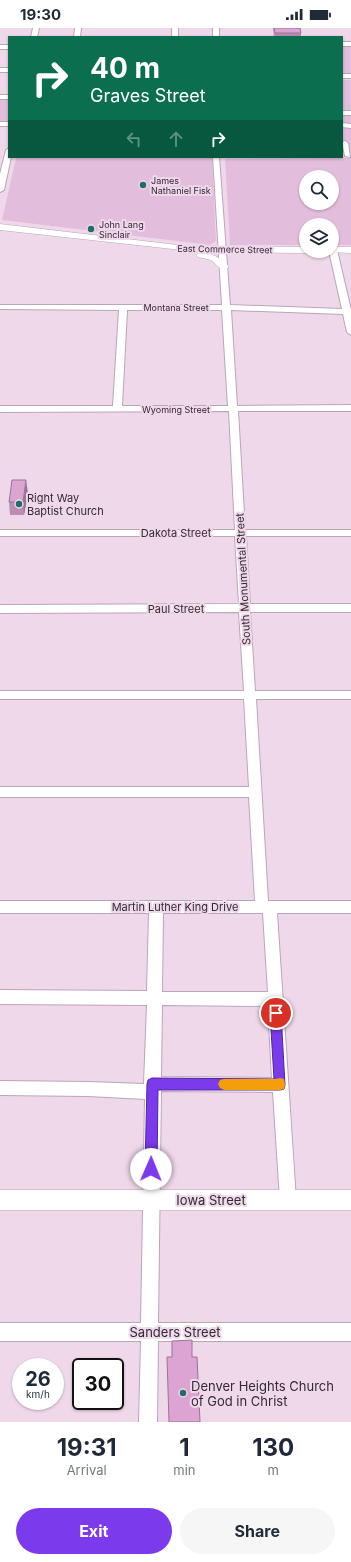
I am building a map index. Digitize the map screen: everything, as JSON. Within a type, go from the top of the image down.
[{"type":"main road","name":"East Commerce Street","points":[[0,226],[186,249],[299,250]]},
{"type":"main road","name":"East Commerce Street","points":[[97,238],[124,245],[215,257],[224,268]]},
{"type":"main road","points":[[339,250],[351,250]]},
{"type":"main road","name":"Iowa Street","points":[[0,1200],[351,1200]]},
{"type":"street","points":[[346,142],[347,156]]},
{"type":"street","points":[[0,190],[8,158]]},
{"type":"street","name":"South Monumental Street","points":[[216,158],[233,408],[255,792],[275,999],[288,1200]]},
{"type":"street","points":[[335,258],[349,312],[351,332]]},
{"type":"street","name":"Montana Street","points":[[0,307],[226,307],[349,312]]},
{"type":"street","points":[[117,409],[123,308]]},
{"type":"street","name":"Wyoming Street","points":[[0,409],[351,408]]},
{"type":"street","name":"Dakota Street","points":[[0,534],[351,533]]},
{"type":"street","name":"Paul Street","points":[[0,609],[351,608]]},
{"type":"street","points":[[0,695],[351,695]]},
{"type":"street","points":[[0,792],[255,792]]},
{"type":"street","name":"Martin Luther King Drive","points":[[0,907],[351,907]]},
{"type":"street","points":[[148,1422],[156,907]]},
{"type":"street","points":[[0,997],[275,999]]},
{"type":"street","points":[[0,1088],[152,1088],[280,1085]]},
{"type":"street","name":"Sanders Street","points":[[0,1332],[351,1332]]},
{"type":"shaded area","points":[[343,45],[351,45],[351,73],[343,73]]},
{"type":"shaded area","points":[[343,80],[351,80],[351,112],[344,112]]},
{"type":"shaded area","points":[[0,99],[8,99],[8,122],[0,122]]},
{"type":"shaded area","points":[[343,115],[351,115],[351,152],[343,152]]},
{"type":"shaded area","points":[[16,158],[212,158],[216,241],[210,245],[2,220]]},
{"type":"shaded area","points":[[351,158],[351,245],[339,245],[339,218],[299,218],[299,245],[230,245],[225,159]]},
{"type":"building","points":[[274,28],[300,28],[301,33],[275,33]]},
{"type":"building","points":[[12,480],[26,480],[23,502],[9,502]]},
{"type":"building","name":"Denver Heights Church of God in Christ","points":[[192,1340],[192,1357],[197,1357],[200,1422],[169,1422],[167,1357],[172,1357],[172,1341]]},
{"type":"slow traffic","points":[[224,1084],[280,1085],[280,1083]]},
{"type":"place","name":"James Nathaniel Fisk","points":[[143,185]]},
{"type":"place","name":"John Lang Sinclair","points":[[91,229]]},
{"type":"place","name":"Right Way Baptist Church","points":[[19,504]]},
{"type":"place","name":"Denver Heights Church of God in Christ","points":[[183,1393]]},
{"type":"route","points":[[151,1169],[152,1084],[280,1085],[276,1013]]}]
